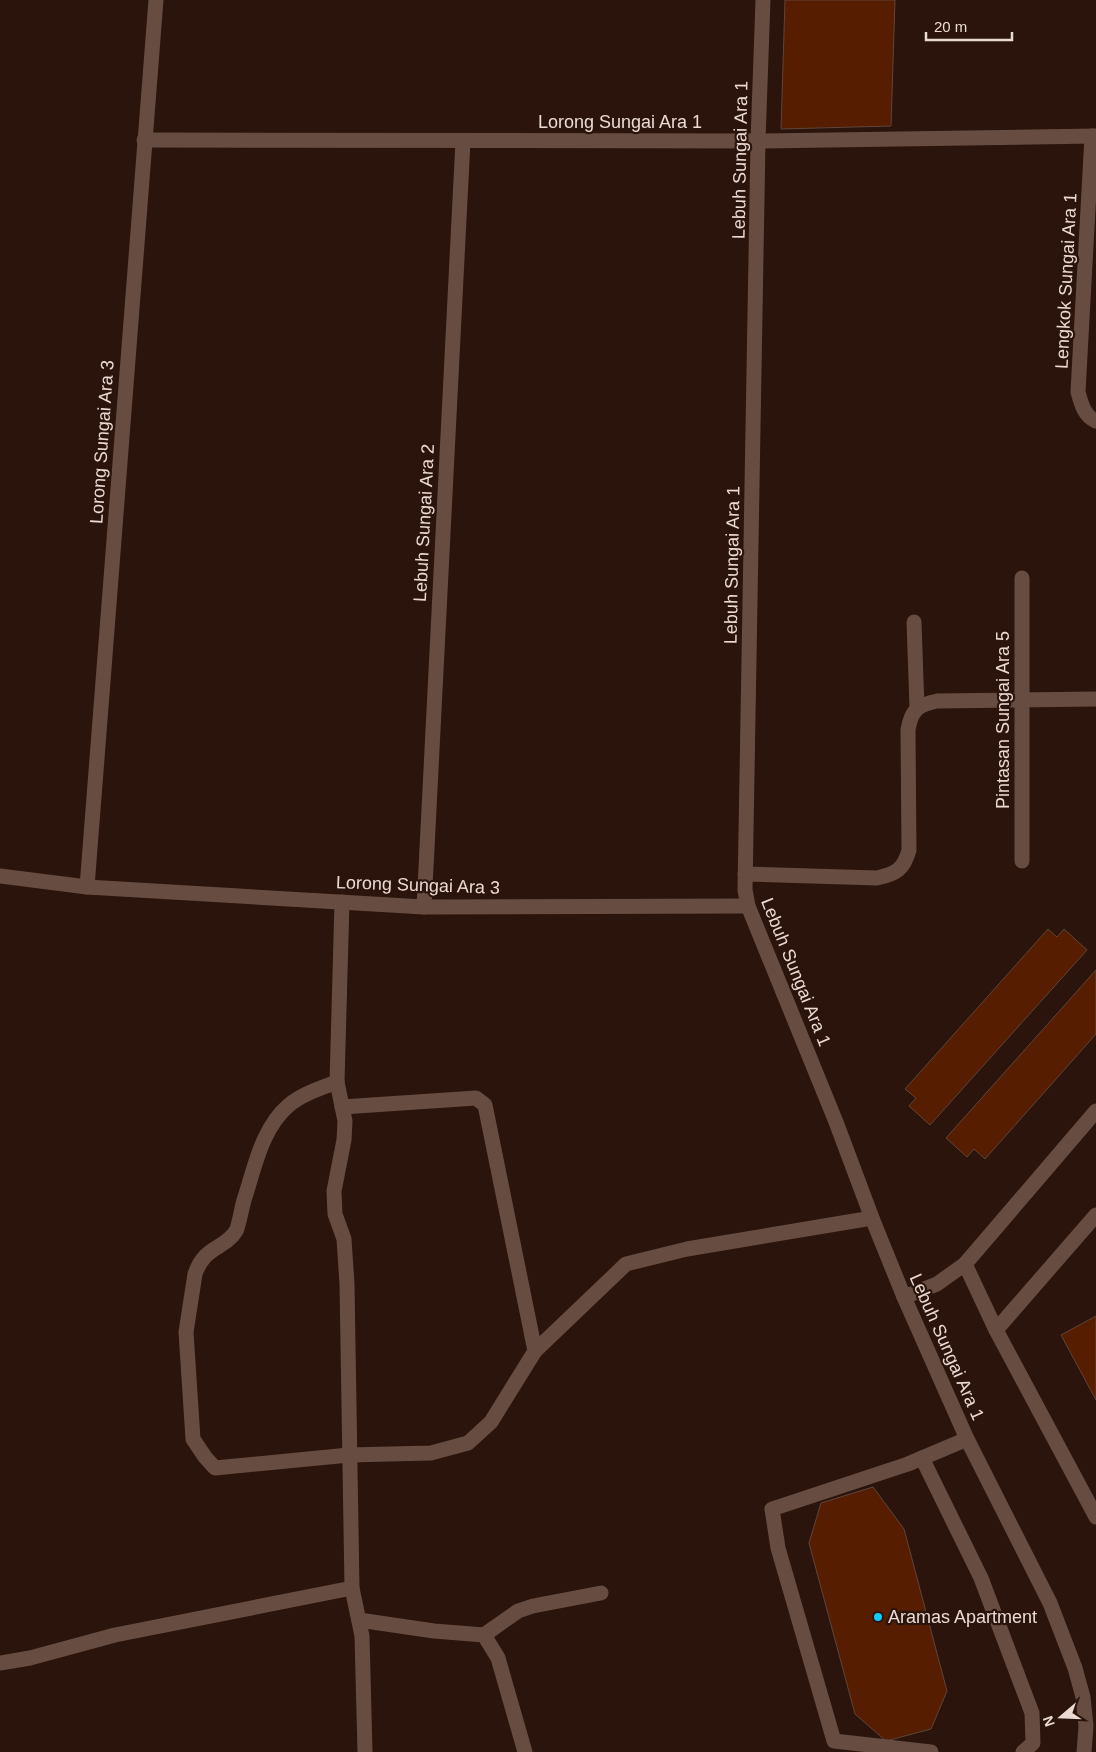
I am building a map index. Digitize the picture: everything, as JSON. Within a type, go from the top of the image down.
[{"type":"street","name":"Lorong Sungai Ara 3","points":[[87,887],[156,0]]},
{"type":"street","name":"Lebuh Sungai Ara 1","points":[[763,0],[758,141],[745,890],[748,906],[836,1122],[904,1297],[967,1439],[1050,1603],[1075,1668],[1083,1697],[1086,1726],[1084,1752]]},
{"type":"street","name":"Lorong Sungai Ara 1","points":[[144,140],[758,141],[1094,136]]},
{"type":"street","name":"Lengkok Sungai Ara 1","points":[[1094,136],[1078,392],[1082,408],[1096,421]]},
{"type":"street","name":"Lebuh Sungai Ara 2","points":[[424,907],[463,141]]},
{"type":"street","name":"Pintasan Sungai Ara 5","points":[[1022,578],[1022,862]]},
{"type":"street","points":[[914,622],[917,708]]},
{"type":"street","points":[[745,874],[878,878],[889,876],[899,870],[906,862],[909,850],[908,730],[910,717],[917,708],[926,703],[937,701],[1096,699]]},
{"type":"street","name":"Lorong Sungai Ara 3","points":[[0,876],[87,887],[424,907],[748,906]]},
{"type":"street","points":[[342,902],[337,1082],[345,1122],[344,1140],[334,1191],[335,1214],[344,1239],[347,1284],[352,1588],[362,1636],[364,1752]]},
{"type":"street","points":[[337,1082],[313,1091],[290,1104],[276,1119],[264,1139],[241,1209],[237,1230],[206,1254],[198,1265],[195,1274],[186,1332],[193,1439],[215,1468],[350,1455],[431,1453],[468,1443],[491,1422],[535,1351],[626,1264],[687,1249],[872,1218]]},
{"type":"street","points":[[342,1107],[476,1098],[485,1105],[535,1351]]},
{"type":"street","points":[[904,1297],[937,1284],[965,1264],[1096,1111]]},
{"type":"street","points":[[996,1330],[1096,1215]]},
{"type":"street","points":[[965,1264],[996,1330],[1096,1516]]},
{"type":"street","points":[[931,1752],[834,1741],[778,1548],[772,1509],[922,1458],[967,1439]]},
{"type":"street","points":[[922,1458],[981,1578],[1032,1713],[1033,1743],[1023,1752]]},
{"type":"street","points":[[0,1663],[30,1658],[115,1635],[352,1588]]},
{"type":"street","points":[[359,1620],[434,1631],[484,1635],[518,1611],[533,1606],[601,1593]]},
{"type":"street","points":[[484,1635],[498,1658],[525,1752]]},
{"type":"building","points":[[785,0],[895,0],[891,126],[781,129]]},
{"type":"building","points":[[1048,929],[1057,937],[1064,929],[1087,950],[930,1125],[909,1106],[916,1098],[905,1089]]},
{"type":"building","points":[[1096,970],[1096,1034],[985,1159],[974,1149],[967,1157],[946,1138]]},
{"type":"building","points":[[1096,1316],[1096,1400],[1061,1335]]},
{"type":"building","name":"Aramas Apartment","points":[[873,1487],[904,1529],[947,1691],[931,1729],[886,1741],[855,1714],[809,1543],[821,1503]]},
{"type":"place","name":"Aramas Apartment","points":[[878,1617]]}]
